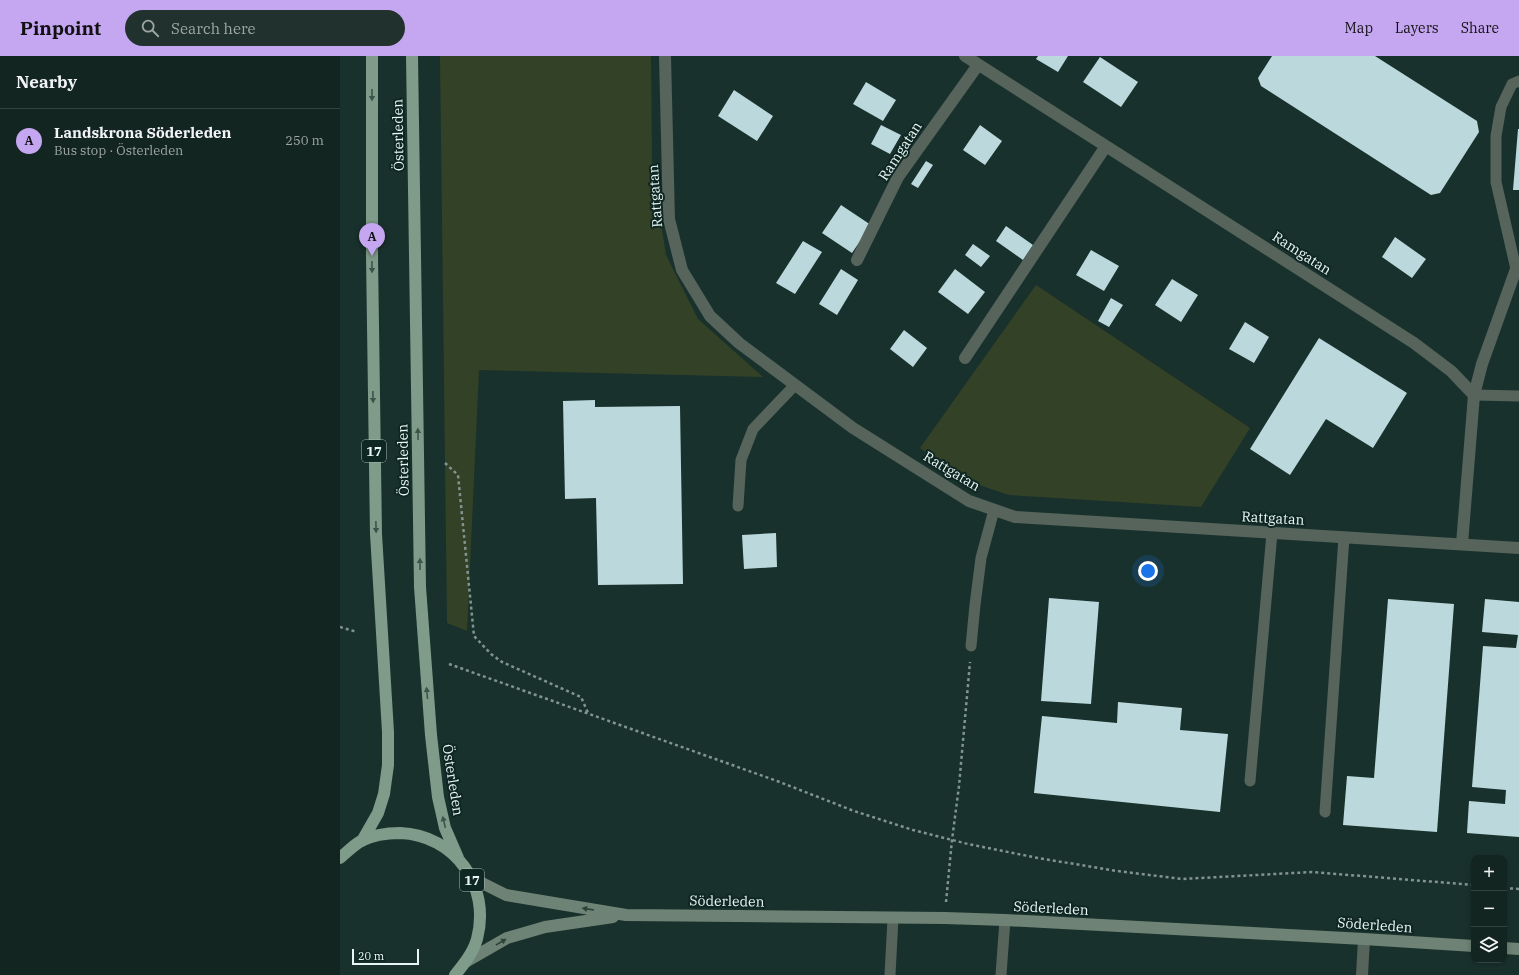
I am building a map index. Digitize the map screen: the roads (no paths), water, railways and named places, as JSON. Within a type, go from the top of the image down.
[{"type":"main road","name":"Österleden","points":[[362,840],[378,813],[384,794],[388,766],[376,534],[372,256],[372,56]]},
{"type":"main road","name":"Österleden","points":[[412,56],[420,587],[431,735],[438,797],[445,828],[458,858]]},
{"type":"main road","name":"17","points":[[340,858],[362,840],[387,833],[413,834],[437,842],[458,858],[470,874],[478,895],[481,918],[477,940],[467,961],[455,975]]},
{"type":"street","name":"Rattgatan","points":[[665,56],[669,219],[682,270],[710,316],[738,343],[853,428],[963,497],[970,501],[1015,517],[1519,548]]},
{"type":"street","name":"Ramgatan","points":[[965,56],[1414,343],[1451,371],[1474,395]]},
{"type":"street","name":"Ramgatan","points":[[857,260],[898,177],[978,64]]},
{"type":"street","points":[[965,358],[1106,146]]},
{"type":"street","points":[[1462,544],[1474,395],[1482,364],[1517,269]]},
{"type":"street","name":"Söderleden","points":[[470,874],[482,883],[506,895],[626,915],[945,918],[1005,920],[1364,938],[1471,946]]},
{"type":"street","name":"Söderleden","points":[[467,961],[507,938],[545,927],[626,915]]},
{"type":"street","points":[[1362,975],[1364,938]]},
{"type":"street","points":[[1507,948],[1519,949]]},
{"type":"lane","points":[[1517,269],[1496,182],[1496,136],[1501,107],[1512,84],[1519,81]]},
{"type":"lane","points":[[738,506],[741,460],[753,429],[795,385]]},
{"type":"lane","points":[[1474,395],[1519,396]]},
{"type":"lane","points":[[971,646],[974,605],[982,558],[994,510]]},
{"type":"lane","points":[[1250,782],[1272,533]]},
{"type":"lane","points":[[1325,812],[1344,537]]},
{"type":"lane","points":[[890,975],[893,918]]},
{"type":"lane","points":[[1001,975],[1005,920]]},
{"type":"place","name":"Landskrona Söderleden","points":[[372,256]]}]
